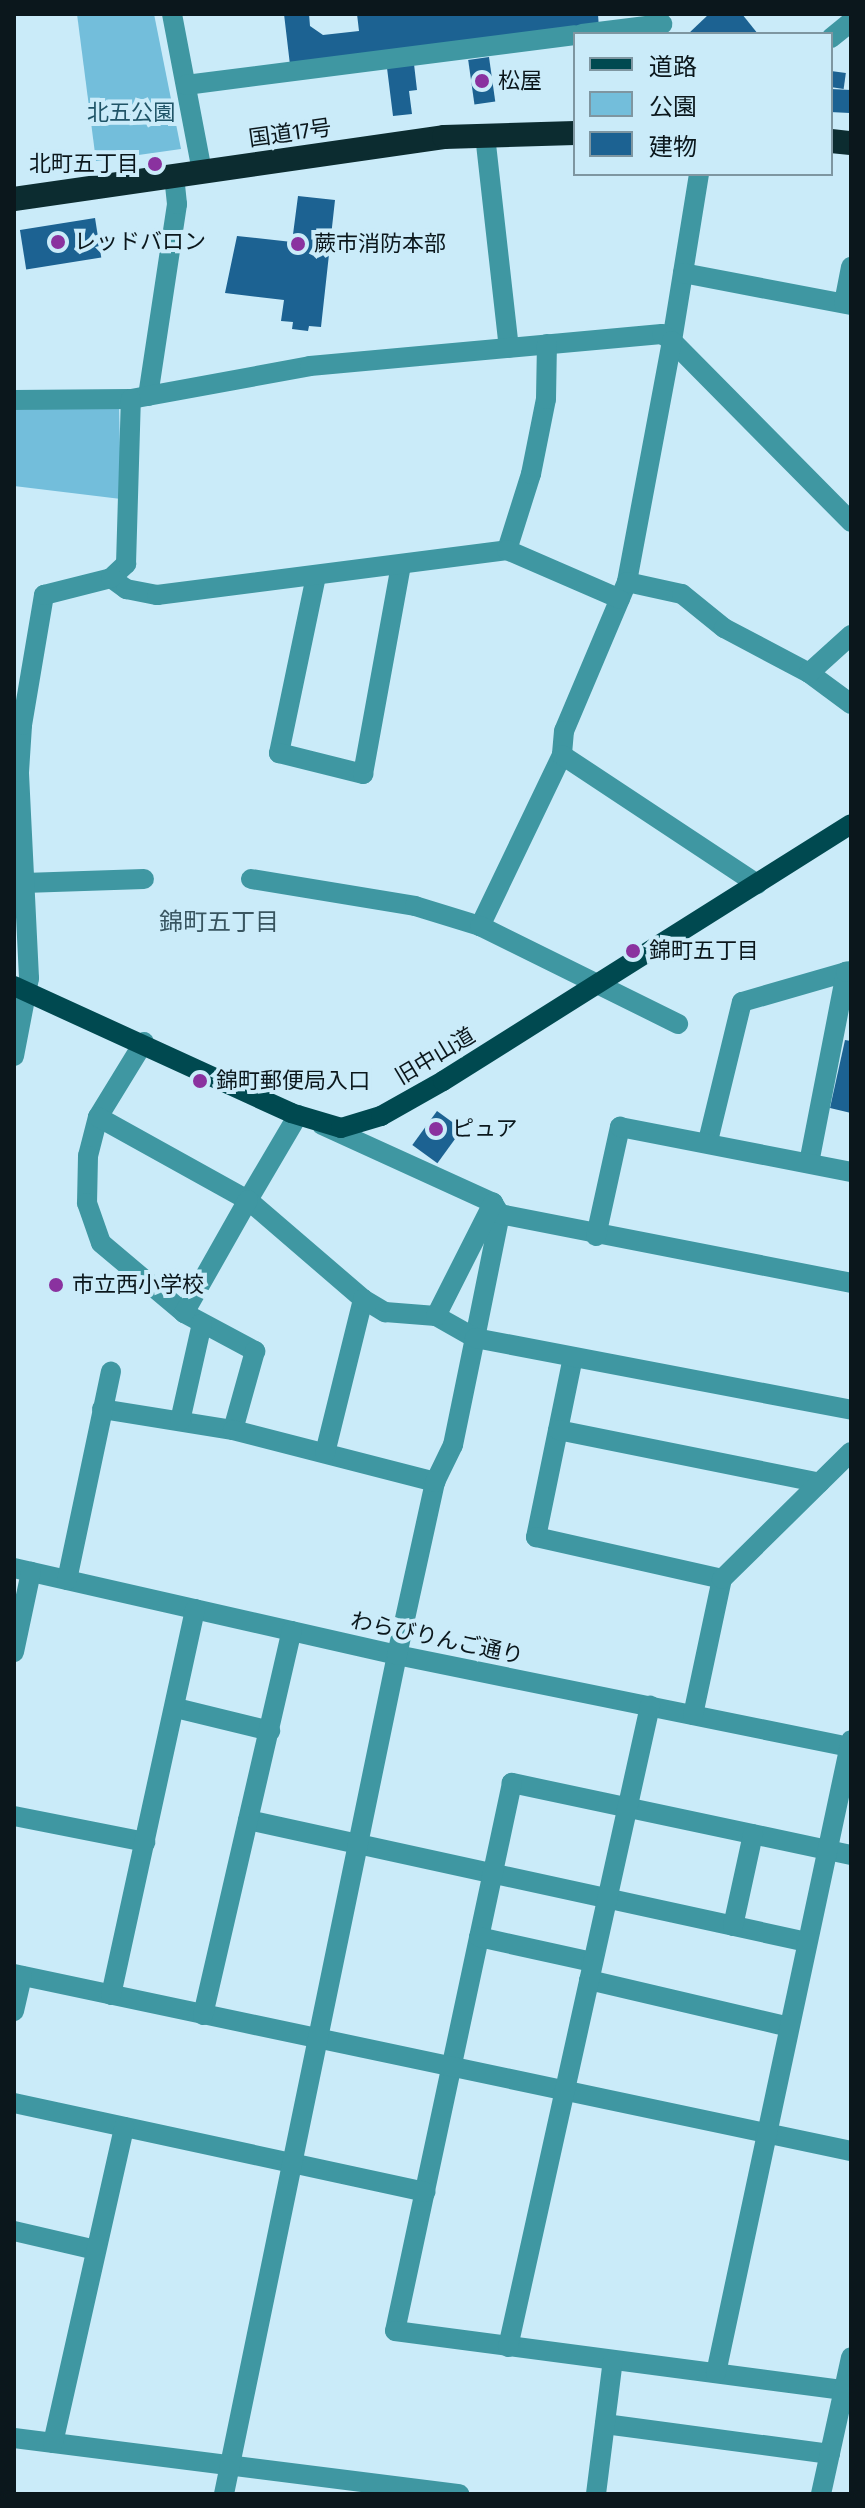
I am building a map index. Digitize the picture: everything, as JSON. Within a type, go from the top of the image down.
[{"type":"highway","name":"国道17号","points":[[14,199],[444,137],[573,133]]},
{"type":"main road","name":"旧中山道","points":[[20,989],[144,1042],[298,1115],[322,1125],[341,1128],[381,1116],[601,983],[851,825]]},
{"type":"street","points":[[172,14],[202,172]]},
{"type":"street","points":[[833,36],[851,22]]},
{"type":"street","points":[[598,32],[662,24]]},
{"type":"street","points":[[186,85],[573,35]]},
{"type":"street","points":[[485,135],[509,348]]},
{"type":"street","points":[[14,1056],[24,883],[17,760],[44,595],[111,578],[126,564],[139,398],[177,204],[174,176]]},
{"type":"street","points":[[480,926],[562,755],[564,731],[624,590],[667,337],[683,273],[699,176]]},
{"type":"street","points":[[683,273],[848,304],[851,267]]},
{"type":"street","points":[[14,400],[139,398],[310,366],[547,344],[667,337],[851,522]]},
{"type":"street","points":[[507,550],[531,474],[546,399],[547,344]]},
{"type":"street","points":[[111,578],[126,589],[157,595],[507,550],[624,590],[682,594],[724,628],[809,673],[851,704]]},
{"type":"street","points":[[316,576],[279,753],[363,774],[401,564]]},
{"type":"street","points":[[809,673],[851,635]]},
{"type":"street","points":[[562,755],[757,884]]},
{"type":"street","points":[[24,883],[144,879]]},
{"type":"street","points":[[251,879],[415,906],[480,926],[601,983],[678,1024]]},
{"type":"street","points":[[708,1141],[742,1002],[849,972],[809,1163]]},
{"type":"street","points":[[144,1042],[98,1117],[88,1156],[87,1203],[101,1243],[193,1318],[255,1351],[233,1430]]},
{"type":"street","points":[[180,1421],[193,1318],[248,1200],[298,1115]]},
{"type":"street","points":[[98,1117],[248,1200],[363,1299],[385,1312],[436,1316],[475,1338],[851,1410]]},
{"type":"street","points":[[322,1125],[496,1209],[596,1236],[851,1283]]},
{"type":"street","points":[[596,1236],[620,1127],[708,1141],[851,1172]]},
{"type":"street","points":[[436,1316],[496,1209]]},
{"type":"street","points":[[224,2494],[227,2467],[397,1655],[435,1482],[453,1445],[475,1338],[496,1209]]},
{"type":"street","points":[[325,1453],[363,1299]]},
{"type":"street","points":[[573,1357],[536,1537],[722,1579]]},
{"type":"street","points":[[67,1580],[111,1372]]},
{"type":"street","points":[[102,1409],[233,1430],[435,1482]]},
{"type":"street","points":[[558,1430],[820,1483]]},
{"type":"street","points":[[693,1715],[722,1579],[851,1452]]},
{"type":"street","points":[[14,1652],[22,1570]]},
{"type":"street","name":"わらびりんご通り","points":[[22,1570],[397,1655],[851,1744]]},
{"type":"street","points":[[111,1995],[176,1708],[195,1609]]},
{"type":"street","points":[[203,2015],[292,1631]]},
{"type":"street","points":[[508,2347],[650,1706]]},
{"type":"street","points":[[176,1708],[270,1731]]},
{"type":"street","points":[[716,2373],[851,1744]]},
{"type":"street","points":[[848,2390],[395,2331],[512,1783],[851,1855]]},
{"type":"street","points":[[14,1816],[145,1842]]},
{"type":"street","points":[[248,1820],[807,1942]]},
{"type":"street","points":[[733,1926],[753,1834]]},
{"type":"street","points":[[479,1937],[789,2027]]},
{"type":"street","points":[[14,2011],[18,1975],[317,2041],[851,2151]]},
{"type":"street","points":[[14,2103],[425,2192]]},
{"type":"street","points":[[53,2443],[124,2127]]},
{"type":"street","points":[[14,2231],[96,2250]]},
{"type":"street","points":[[821,2494],[848,2390],[851,2357]]},
{"type":"street","points":[[596,2494],[613,2360]]},
{"type":"street","points":[[605,2424],[830,2454]]},
{"type":"street","points":[[14,2438],[363,2488],[459,2494]]},
{"type":"green space","name":"北五公園","points":[[77,14],[154,14],[181,149],[96,161]]},
{"type":"green space","points":[[119,405],[121,499],[14,486],[14,410]]},
{"type":"building","points":[[284,14],[309,14],[310,26],[323,35],[359,31],[357,14],[598,14],[599,29],[290,65]]},
{"type":"building","points":[[709,14],[742,14],[756,32],[690,32]]},
{"type":"building","points":[[489,57],[495,102],[474,104],[468,60]]},
{"type":"building","points":[[414,64],[417,90],[409,91],[412,114],[393,116],[387,68]]},
{"type":"building","points":[[833,71],[846,73],[844,89],[833,87]]},
{"type":"building","points":[[833,89],[851,90],[850,113],[833,112]]},
{"type":"building","points":[[298,196],[335,200],[321,327],[309,326],[308,331],[292,329],[293,322],[281,321],[284,300],[225,293],[237,236],[292,242]]},
{"type":"building","points":[[95,218],[101,258],[26,269],[20,230]]},
{"type":"building","points":[[845,1040],[851,1041],[851,1113],[830,1108]]},
{"type":"building","points":[[437,1111],[462,1129],[437,1163],[412,1145]]},
{"type":"place","name":"松屋","points":[[482,81]]},
{"type":"place","name":"北町五丁目","points":[[155,164]]},
{"type":"place","name":"レッドバロン","points":[[58,242]]},
{"type":"place","name":"蕨市消防本部","points":[[298,244]]},
{"type":"place","name":"錦町五丁目","points":[[633,951]]},
{"type":"place","name":"錦町郵便局入口","points":[[200,1081]]},
{"type":"place","name":"ピュア","points":[[436,1129]]},
{"type":"place","name":"市立西小学校","points":[[56,1285]]},
{"type":"district","name":"錦町五丁目","points":[[219,923]]}]
